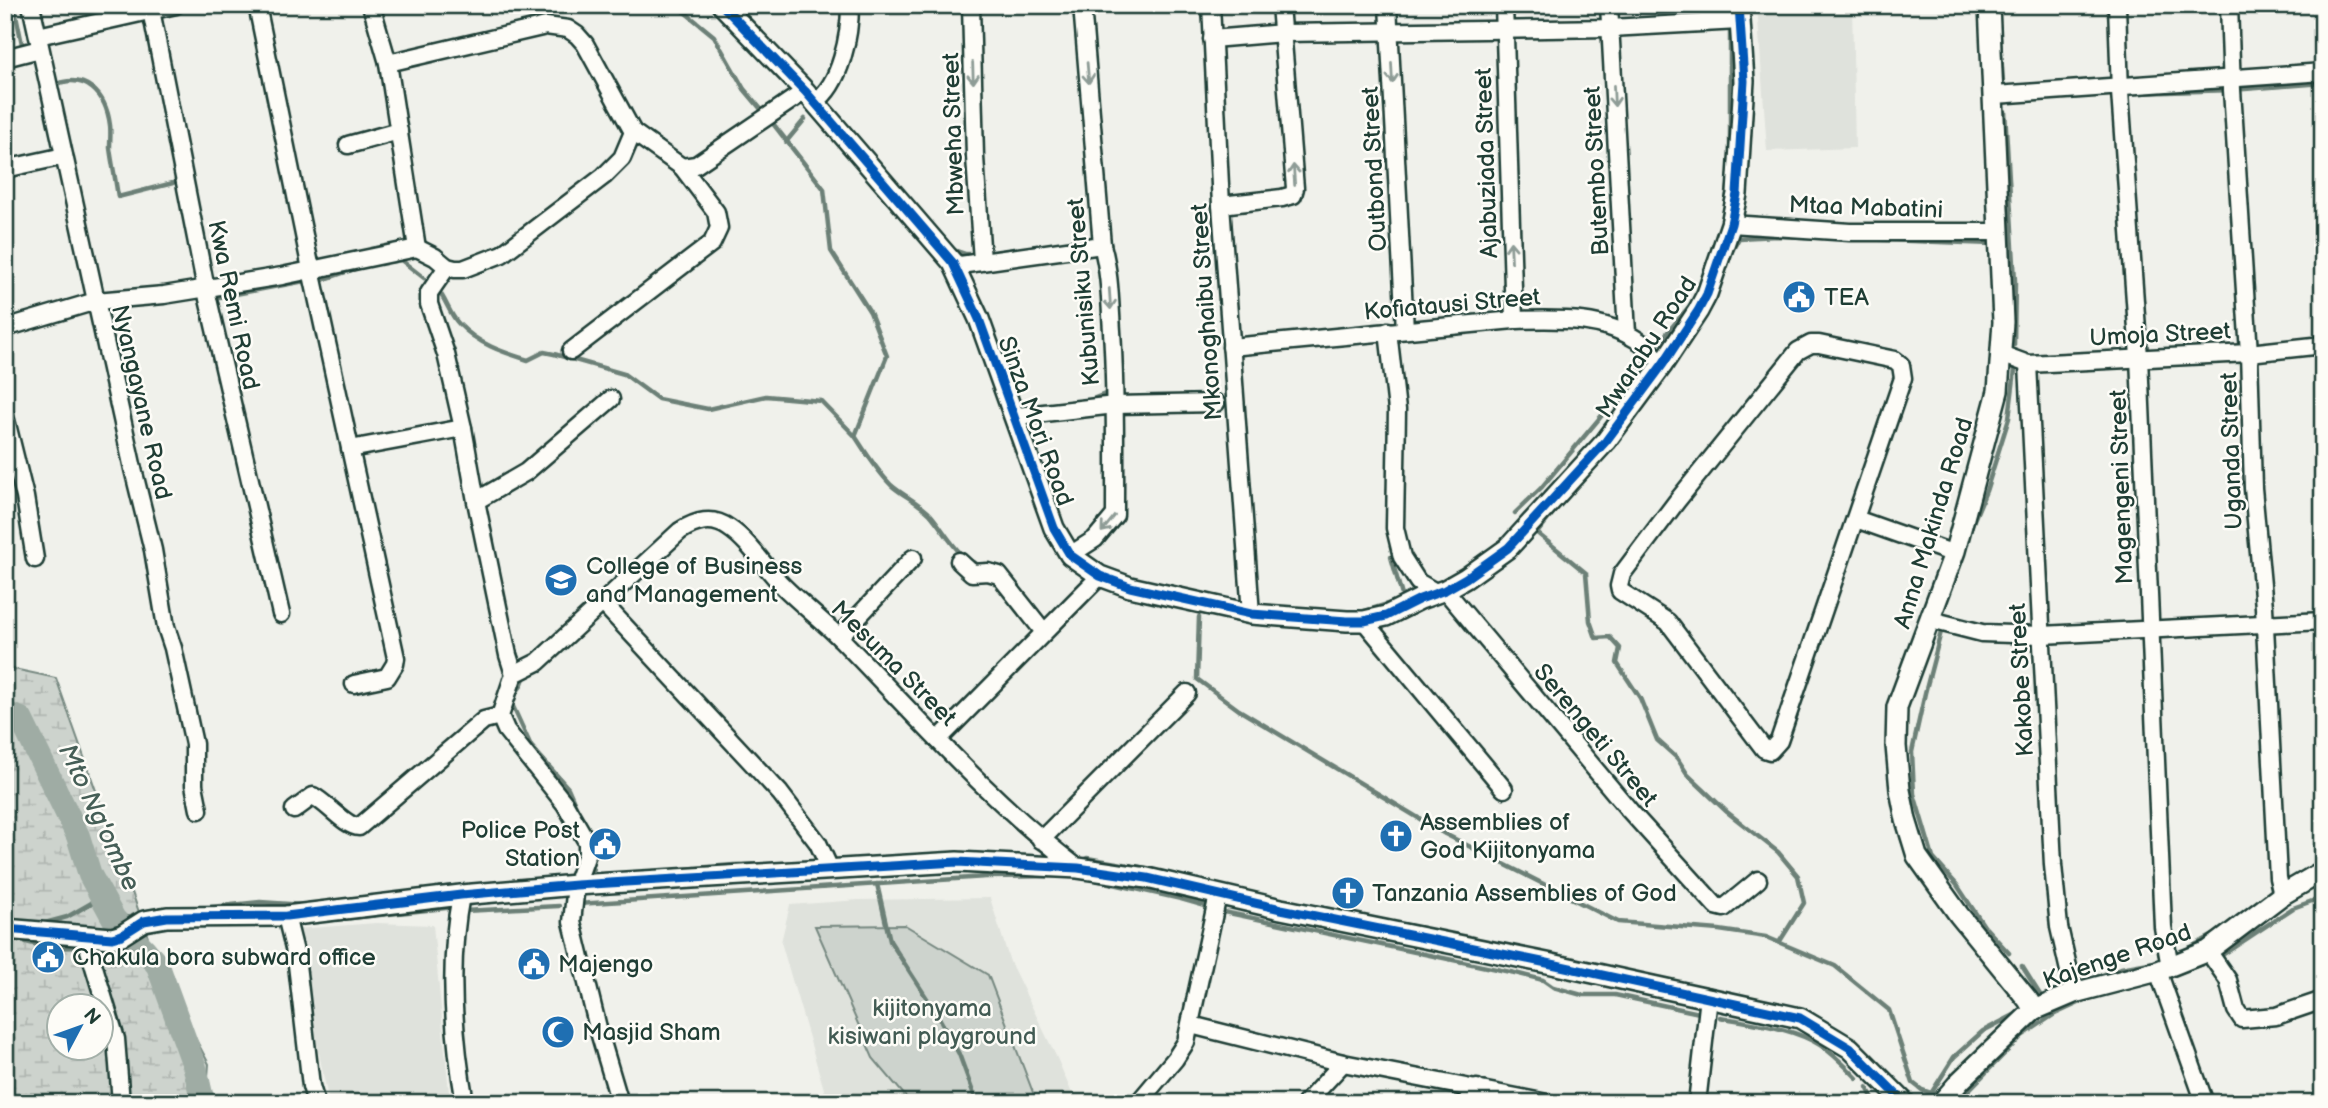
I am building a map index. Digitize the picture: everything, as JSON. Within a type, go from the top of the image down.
[{"type":"street","name":"Nyangayane Road","points":[[31,5],[153,550],[166,627],[194,744],[194,785],[199,810]]},
{"type":"street","points":[[5,58],[39,43],[151,8],[176,5]]},
{"type":"street","points":[[257,5],[396,658],[387,677],[354,684]]},
{"type":"street","points":[[371,5],[388,63],[417,248]]},
{"type":"street","name":"Sinza Mori Road","points":[[722,5],[810,97],[953,263],[979,319],[1054,528],[1070,555],[1100,576],[1130,587],[1251,614],[1364,621],[1386,616],[1441,591]]},
{"type":"street","points":[[682,167],[696,165],[833,84],[843,54],[850,5]]},
{"type":"street","name":"Mbweha Street","points":[[971,5],[975,157],[982,261]]},
{"type":"street","name":"Kubunisiku Street","points":[[1070,555],[1095,538],[1115,515],[1115,405],[1110,297],[1107,262],[1102,245],[1082,5]]},
{"type":"street","name":"Mkonoghaibu Street","points":[[1210,5],[1221,205],[1251,614]]},
{"type":"street","points":[[1221,205],[1293,195],[1295,188],[1280,5]]},
{"type":"street","name":"Outbond Street","points":[[1388,5],[1396,331],[1395,528],[1402,557],[1418,582],[1441,591]]},
{"type":"street","name":"Ajabuziada Street","points":[[1504,5],[1514,320]]},
{"type":"street","name":"Butembo Street","points":[[1609,5],[1628,334]]},
{"type":"street","name":"Anna Makinda Road","points":[[1989,5],[2003,322],[1998,391],[1955,551],[1897,707],[1896,746],[1900,790],[1917,856],[1959,915],[2031,1005]]},
{"type":"street","name":"Magengeni Street","points":[[2117,5],[2139,357],[2164,969],[2205,1103]]},
{"type":"street","name":"Uganda Street","points":[[2229,5],[2249,353],[2253,488],[2278,878],[2282,895]]},
{"type":"street","name":"Kwa Remi Road","points":[[151,8],[206,287],[281,614]]},
{"type":"street","points":[[1212,39],[1284,33],[1390,30],[1610,28],[1739,13]]},
{"type":"street","name":"Mwarabu Road","points":[[1441,591],[1466,578],[1508,548],[1606,441],[1699,311],[1731,224],[1737,194],[1744,81],[1739,13]]},
{"type":"street","points":[[388,63],[546,26],[568,29],[585,44],[634,132],[682,167],[716,212],[719,228],[712,243],[570,351]]},
{"type":"street","points":[[1994,95],[2323,72]]},
{"type":"street","points":[[348,145],[399,131]]},
{"type":"street","points":[[5,328],[96,301],[164,295],[312,270],[417,248],[447,267],[463,269],[502,254],[604,176],[622,158],[634,132]]},
{"type":"street","points":[[5,169],[64,156]]},
{"type":"street","name":"Mtaa Mabatini","points":[[1731,224],[1850,232],[2000,232]]},
{"type":"street","points":[[953,263],[960,265],[1102,245]]},
{"type":"street","points":[[447,267],[432,288],[428,299],[446,354],[463,428],[514,674],[500,716],[506,730],[565,804],[587,842],[587,854],[576,886],[572,922],[620,1103]]},
{"type":"street","name":"Kofiatausi Street","points":[[1231,347],[1514,320],[1586,320],[1628,334],[1641,342],[1663,364]]},
{"type":"street","points":[[1819,344],[1895,360],[1901,365],[1903,383],[1856,519],[1779,741],[1771,751],[1764,749],[1668,622],[1620,591],[1622,574],[1798,351],[1811,345],[1819,344]]},
{"type":"street","name":"Umoja Street","points":[[2001,354],[2028,364],[2249,353],[2323,345]]},
{"type":"street","name":"Kakobe Street","points":[[2028,364],[2053,866],[2059,927],[2074,993]]},
{"type":"street","points":[[476,501],[526,472],[611,399]]},
{"type":"street","points":[[1014,419],[1017,416],[1115,405],[1216,403]]},
{"type":"street","points":[[5,416],[25,497],[35,559]]},
{"type":"street","points":[[350,449],[463,428]]},
{"type":"street","points":[[1856,519],[1949,552],[1955,551]]},
{"type":"street","name":"Mesuma Street","points":[[514,674],[538,662],[680,531],[691,523],[705,520],[718,522],[730,528],[783,586],[839,637],[938,740],[1041,841],[1078,868]]},
{"type":"street","points":[[839,637],[913,558]]},
{"type":"street","points":[[959,561],[972,573],[988,572],[999,575],[1044,632]]},
{"type":"street","points":[[938,740],[1100,576]]},
{"type":"street","name":"Serengeti Street","points":[[1441,591],[1630,811],[1716,906],[1724,908],[1758,880]]},
{"type":"street","points":[[603,603],[780,793],[818,843],[830,869]]},
{"type":"street","points":[[1931,620],[1982,633],[2042,635],[2323,621]]},
{"type":"street","points":[[1364,621],[1504,789]]},
{"type":"street","points":[[1041,841],[1187,693]]},
{"type":"street","points":[[294,810],[313,796],[321,799],[351,826],[357,827],[484,720],[500,716]]},
{"type":"street","points":[[5,929],[112,938],[167,917],[286,916],[461,895],[576,886],[957,862],[1078,868],[1147,878],[1800,1018],[1850,1048],[1905,1103]]},
{"type":"street","name":"Kajenge Road","points":[[1941,1103],[2031,1005],[2164,969],[2208,951],[2282,895],[2323,871]]},
{"type":"street","points":[[461,895],[455,927],[454,988],[457,1047],[465,1103]]},
{"type":"street","points":[[1138,1103],[1186,1042],[1219,895]]},
{"type":"street","points":[[286,916],[296,956],[311,1086],[316,1103]]},
{"type":"street","points":[[85,937],[116,1039],[121,1103]]},
{"type":"street","points":[[2208,951],[2228,980],[2236,1010],[2242,1019],[2276,1016],[2323,1000]]},
{"type":"street","points":[[1697,1103],[1710,997]]},
{"type":"street","points":[[1191,1025],[1343,1063],[1547,1103]]},
{"type":"street","points":[[1306,1103],[1343,1063]]},
{"type":"street","points":[[1465,1103],[1477,1088]]},
{"type":"shaded area","points":[[1757,5],[1852,5],[1855,148],[1767,151]]},
{"type":"shaded area","points":[[990,898],[1010,962],[1076,1103],[828,1103],[781,942],[790,905],[859,900]]},
{"type":"shaded area","points":[[376,923],[433,925],[450,1103],[329,1103],[303,975],[298,929]]},
{"type":"green space","points":[[5,667],[56,678],[161,974],[209,1064],[206,1103],[5,1103]]},
{"type":"green space","name":"kijitonyama kisiwani playground","points":[[905,925],[988,975],[1037,1103],[911,1103],[873,1058],[815,926]]},
{"type":"waterway","points":[[14,5],[23,49]]},
{"type":"waterway","points":[[676,5],[714,36],[744,89],[765,114]]},
{"type":"waterway","points":[[1729,5],[1729,11]]},
{"type":"waterway","points":[[1979,5],[1981,29]]},
{"type":"waterway","points":[[1999,24],[2003,82]]},
{"type":"waterway","points":[[1730,29],[1730,150]]},
{"type":"waterway","points":[[54,85],[76,81],[92,88],[99,95],[108,114],[118,197],[173,183]]},
{"type":"waterway","points":[[2136,93],[2232,90],[2323,83]]},
{"type":"waterway","points":[[2005,111],[2015,281],[2014,345]]},
{"type":"waterway","points":[[786,142],[805,119]]},
{"type":"waterway","points":[[771,121],[824,189],[831,251],[870,312],[887,356],[855,436],[891,485],[930,514],[959,552],[983,566]]},
{"type":"waterway","points":[[1724,213],[1729,180]]},
{"type":"waterway","points":[[1731,253],[1739,238],[1777,236],[1993,244]]},
{"type":"waterway","points":[[953,250],[975,254]]},
{"type":"waterway","points":[[386,262],[401,260],[424,278]]},
{"type":"waterway","points":[[322,280],[357,268]]},
{"type":"waterway","points":[[214,293],[220,297],[310,280]]},
{"type":"waterway","points":[[438,290],[466,331],[482,342],[509,354],[528,360],[544,352],[554,354],[624,374],[658,399],[708,409],[766,396],[821,401],[855,436]]},
{"type":"waterway","points":[[1653,350],[1692,303]]},
{"type":"waterway","points":[[1515,513],[1541,488],[1646,360]]},
{"type":"waterway","points":[[1971,527],[1986,491],[2009,418],[2015,370]]},
{"type":"waterway","points":[[1085,402],[1110,392]]},
{"type":"waterway","points":[[1553,513],[1537,533],[1586,573],[1590,621],[1596,638],[1610,637],[1620,648],[1617,663],[1640,698],[1657,740],[1677,758],[1688,775],[1727,812],[1778,852],[1798,876],[1804,903],[1780,941]]},
{"type":"waterway","points":[[1391,557],[1403,599]]},
{"type":"waterway","points":[[1362,612],[1394,602]]},
{"type":"waterway","points":[[1199,617],[1197,679],[1239,710],[1445,834],[1618,922],[1719,930],[1766,937],[1835,966],[1889,1010],[1913,1083],[1931,1093]]},
{"type":"waterway","points":[[1942,628],[1912,752],[1914,794],[1933,858],[1957,885],[1984,926],[2009,953]]},
{"type":"waterway","points":[[513,644],[518,658]]},
{"type":"waterway","points":[[526,673],[521,686],[510,700],[531,746],[568,788],[578,811]]},
{"type":"waterway","name":"Mto Ng'ombe","points":[[5,713],[21,719],[78,836],[90,875],[114,919],[158,966],[195,1068],[203,1103]]},
{"type":"waterway","points":[[1890,783],[1894,808]]},
{"type":"waterway","points":[[1901,837],[1909,858]]},
{"type":"waterway","points":[[1087,858],[1146,868]]},
{"type":"waterway","points":[[592,859],[594,878]]},
{"type":"waterway","points":[[682,869],[777,864]]},
{"type":"waterway","points":[[578,904],[986,877],[1054,876]]},
{"type":"waterway","points":[[1091,879],[1209,907]]},
{"type":"waterway","points":[[877,884],[890,941],[959,1054],[977,1103]]},
{"type":"waterway","points":[[436,888],[456,886]]},
{"type":"waterway","points":[[45,923],[67,917],[102,897]]},
{"type":"waterway","points":[[2219,957],[2293,908],[2323,897]]},
{"type":"waterway","points":[[212,907],[260,902],[304,905]]},
{"type":"waterway","points":[[463,910],[559,906]]},
{"type":"waterway","points":[[332,920],[455,907]]},
{"type":"waterway","points":[[1224,912],[1515,973],[1582,995],[1615,995],[1704,1014]]},
{"type":"waterway","points":[[114,919],[139,913]]},
{"type":"waterway","points":[[2182,952],[2217,933]]},
{"type":"waterway","points":[[26,942],[51,948],[78,947]]},
{"type":"waterway","points":[[114,946],[124,946],[134,956]]},
{"type":"waterway","points":[[2091,979],[2121,968],[2160,961]]},
{"type":"waterway","points":[[2173,975],[2205,963]]},
{"type":"waterway","points":[[2022,966],[2044,1001]]},
{"type":"waterway","points":[[1956,1103],[2022,1036],[2055,1014],[2092,997]]},
{"type":"waterway","points":[[1925,1103],[1954,1057],[1983,1031],[2018,1013]]},
{"type":"waterway","points":[[1720,1017],[1772,1027],[1809,1039],[1830,1052],[1857,1078]]},
{"type":"waterway","points":[[1867,1087],[1875,1103]]},
{"type":"waterway","points":[[1480,1103],[1492,1103]]},
{"type":"cycle path","points":[[722,5],[805,91],[953,263],[979,319],[1054,528],[1070,555],[1100,576],[1130,587],[1251,614],[1347,621],[1364,621],[1386,616],[1445,590],[1508,548],[1606,441],[1698,311],[1707,294],[1731,224],[1737,194],[1744,81],[1739,5]]},
{"type":"cycle path","points":[[5,929],[112,938],[144,921],[167,917],[286,916],[461,895],[576,885],[957,862],[1078,868],[1147,878],[1281,909],[1800,1018],[1850,1048],[1905,1103]]},
{"type":"place","name":"TEA","points":[[1799,297]]},
{"type":"place","name":"College of Business and Management","points":[[561,580]]},
{"type":"place","name":"Assemblies of God Kijitonyama","points":[[1396,836]]},
{"type":"place","name":"Police Post Station","points":[[605,844]]},
{"type":"place","name":"Tanzania Assemblies of God","points":[[1348,893]]},
{"type":"place","name":"Chakula bora subward office","points":[[48,957]]},
{"type":"place","name":"Majengo","points":[[534,964]]},
{"type":"place","name":"Masjid Sham","points":[[558,1032]]}]
